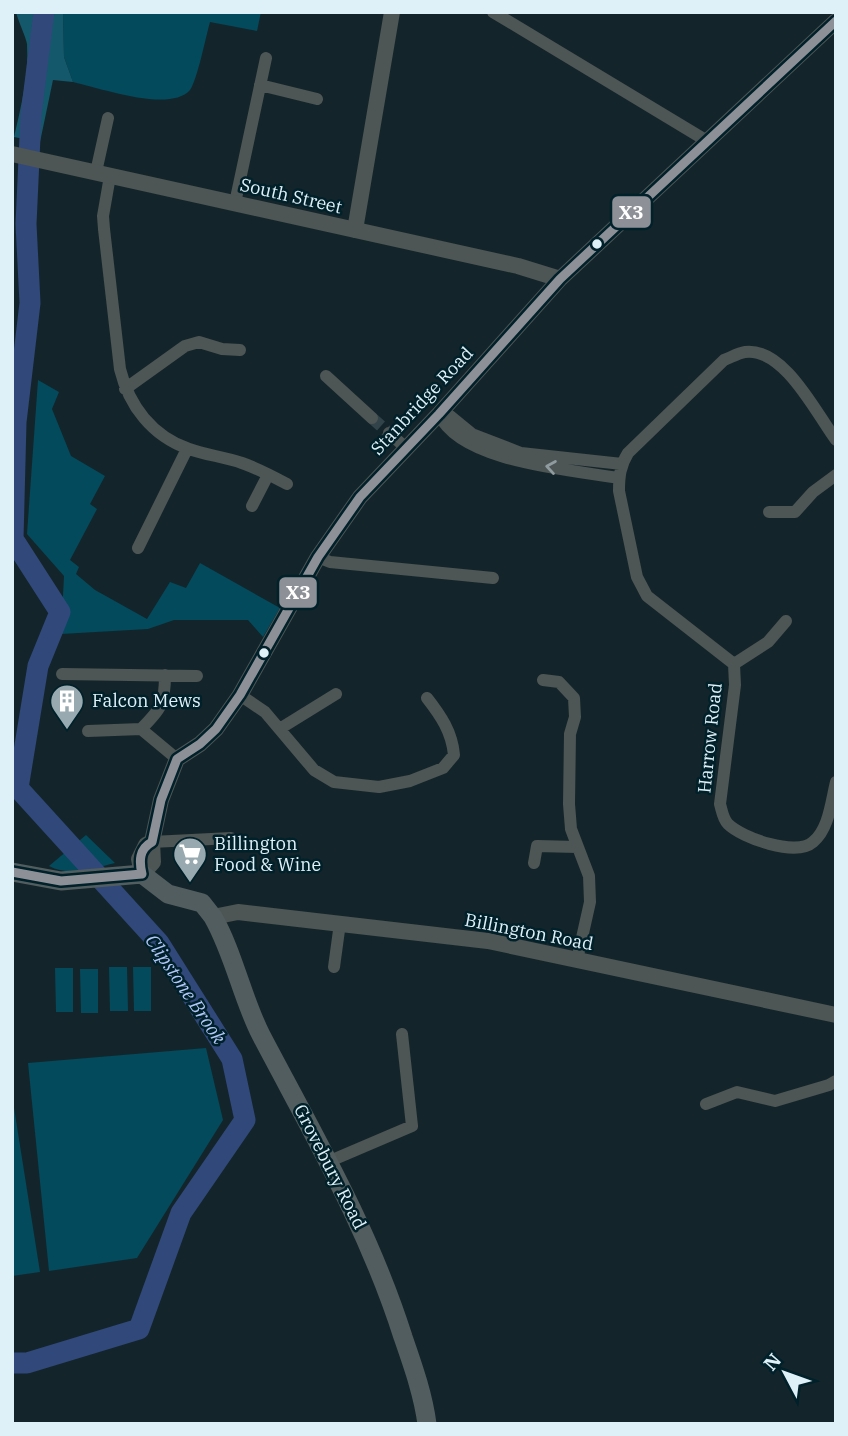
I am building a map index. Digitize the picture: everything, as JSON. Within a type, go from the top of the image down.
[{"type":"main road","points":[[12,872],[61,881],[133,874],[168,894],[202,903],[213,917]]},
{"type":"main road","name":"Grovebury Road","points":[[213,917],[260,1032],[330,1161],[370,1246],[421,1391],[427,1424]]},
{"type":"street","points":[[355,230],[392,12]]},
{"type":"street","points":[[493,12],[707,141]]},
{"type":"street","name":"Stanbridge Road","points":[[177,759],[201,744],[216,729],[240,695],[318,557],[360,497],[439,414],[560,279],[836,21]]},
{"type":"street","points":[[235,203],[266,58]]},
{"type":"street","points":[[260,85],[317,99]]},
{"type":"street","points":[[108,118],[103,174],[103,216],[120,369],[125,389],[134,406],[158,431],[187,449],[243,463],[287,484]]},
{"type":"street","name":"South Street","points":[[13,154],[518,265],[560,279]]},
{"type":"street","points":[[125,389],[185,346],[199,342],[222,349],[240,350]]},
{"type":"street","points":[[439,414],[450,416],[472,434],[521,453],[621,464],[628,453],[724,360],[745,352],[764,354],[784,367],[836,440]]},
{"type":"street","points":[[326,376],[372,418]]},
{"type":"street","points":[[439,414],[443,424],[471,445],[520,462],[619,478]]},
{"type":"street","points":[[389,433],[405,447]]},
{"type":"street","points":[[138,548],[187,449]]},
{"type":"street","name":"Harrow Road","points":[[621,464],[619,491],[637,577],[647,596],[734,664],[735,685],[720,804],[725,821],[739,834],[792,849],[811,845],[823,831],[836,782]]},
{"type":"street","points":[[252,506],[268,475]]},
{"type":"street","points":[[769,512],[795,512],[813,492],[836,475]]},
{"type":"street","points":[[318,557],[330,562],[493,578]]},
{"type":"street","name":"Harrow Road","points":[[734,664],[768,642],[786,621]]},
{"type":"street","points":[[62,674],[197,676]]},
{"type":"street","points":[[141,729],[159,711],[165,698],[165,676]]},
{"type":"street","points":[[543,680],[559,682],[574,698],[575,717],[570,734],[569,804],[571,829],[589,876],[590,902],[577,960]]},
{"type":"street","points":[[281,728],[336,694]]},
{"type":"street","points":[[240,695],[265,712],[281,728],[314,771],[334,782],[379,787],[410,781],[443,768],[454,755],[453,740],[442,717],[427,698]]},
{"type":"street","points":[[88,731],[141,729],[177,759],[161,800],[152,842]]},
{"type":"street","points":[[133,874],[146,845],[152,842],[232,838]]},
{"type":"street","points":[[534,863],[537,846],[577,846]]},
{"type":"street","name":"Billington Road","points":[[213,917],[239,912],[488,941],[836,1015]]},
{"type":"street","points":[[334,967],[340,923]]},
{"type":"street","points":[[330,1161],[412,1126],[402,1034]]},
{"type":"street","points":[[706,1104],[737,1092],[775,1101],[829,1085],[836,1080]]},
{"type":"shaded area","points":[[16,12],[63,12],[64,57],[73,82],[53,80],[40,142],[14,137],[27,67],[26,41]]},
{"type":"shaded area","points":[[63,12],[261,12],[257,31],[210,22],[190,90],[180,97],[151,99],[73,82],[64,57]]},
{"type":"shaded area","points":[[38,380],[59,392],[52,409],[71,456],[105,476],[90,504],[97,509],[70,560],[79,567],[76,574],[95,590],[147,619],[170,582],[186,588],[200,563],[280,608],[263,637],[248,620],[174,620],[148,629],[61,634],[64,576],[27,534]]},
{"type":"shaded area","points":[[86,835],[115,863],[73,871],[49,866]]},
{"type":"shaded area","points":[[109,967],[127,967],[128,1011],[110,1011]]},
{"type":"shaded area","points":[[133,967],[151,967],[151,1011],[134,1011]]},
{"type":"shaded area","points":[[55,968],[73,968],[73,1012],[56,1012]]},
{"type":"shaded area","points":[[80,969],[98,969],[98,1013],[81,1013]]},
{"type":"shaded area","points":[[206,1048],[223,1120],[137,1258],[49,1271],[28,1063]]},
{"type":"shaded area","points":[[12,1095],[40,1272],[12,1276]]},
{"type":"waterway","name":"Clipstone Brook","points":[[12,1363],[27,1363],[139,1329],[181,1213],[245,1120],[232,1059],[159,943],[18,788],[38,666],[60,612],[13,539],[16,422],[30,303],[26,224],[31,115],[44,12]]},
{"type":"tunnel","points":[[372,418],[389,433]]},
{"type":"transit line","name":"X3","points":[[142,874],[141,856],[152,842],[161,800],[177,759],[200,744],[216,729],[240,695],[318,557],[360,497],[439,414],[560,279],[836,21]]},
{"type":"transit line","name":"X3","points":[[12,872],[61,881],[142,874]]},
{"type":"place","name":"Falcon Mews","points":[[67,731]]},
{"type":"place","name":"Billington Food & Wine","points":[[190,884]]}]
